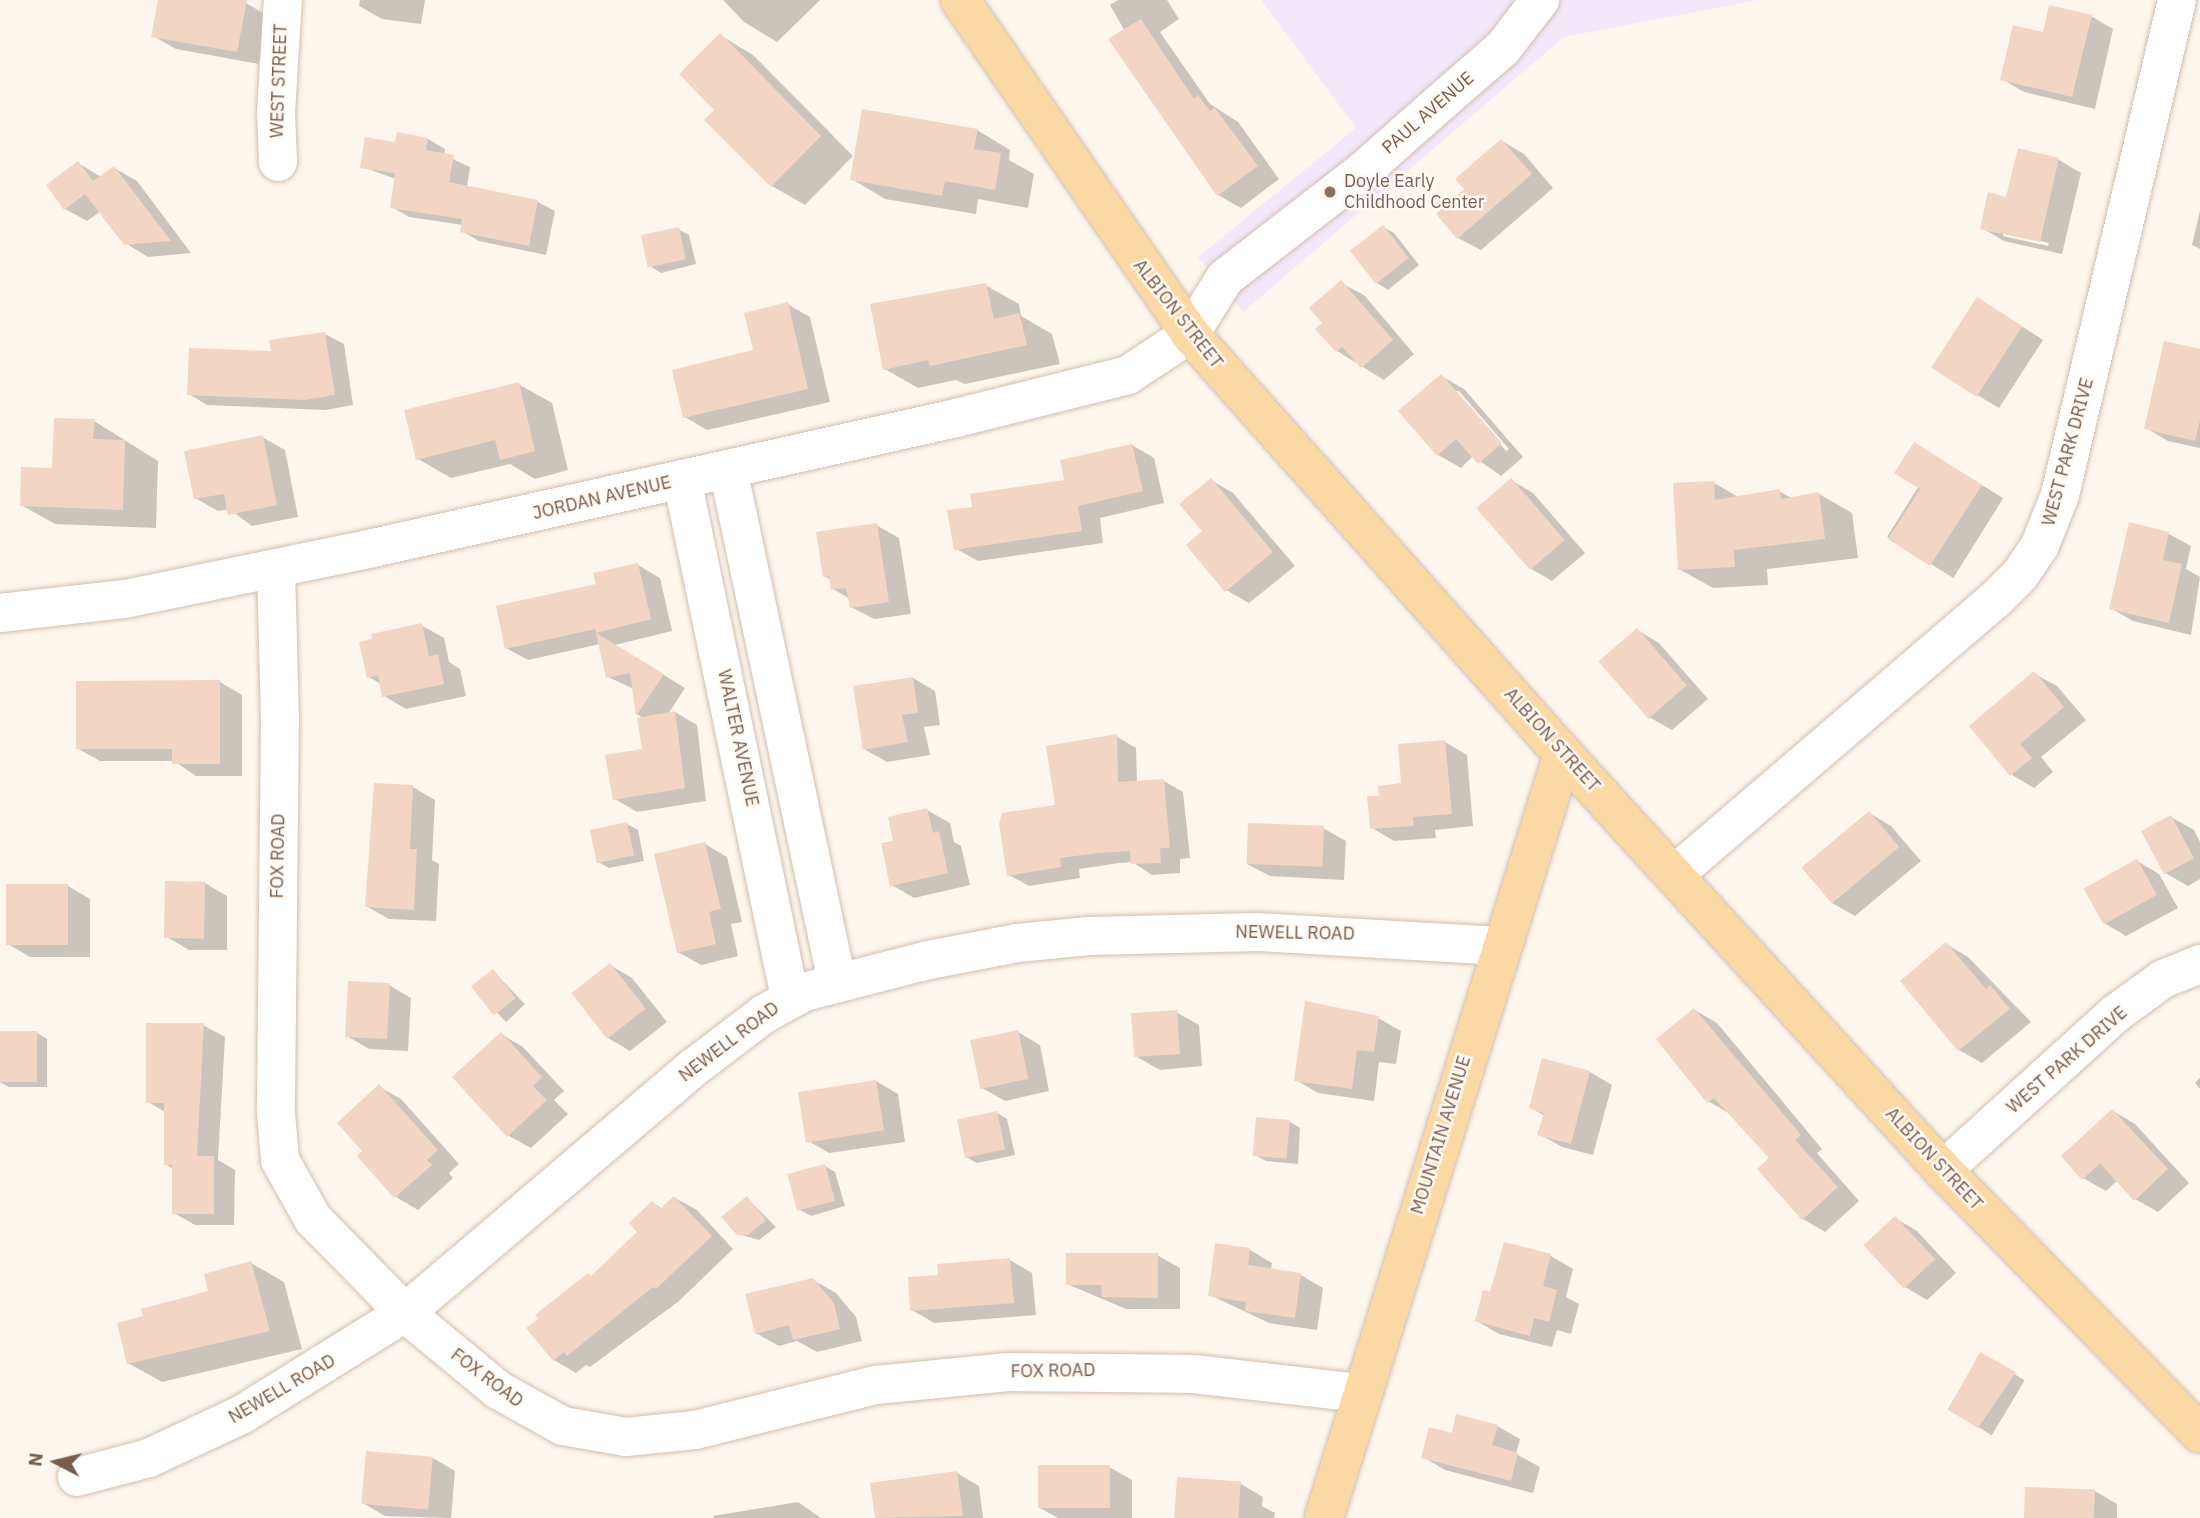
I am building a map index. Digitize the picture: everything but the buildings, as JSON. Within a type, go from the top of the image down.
[{"type":"main road","name":"ALBION STREET","points":[[960,0],[1190,334],[1563,754],[1943,1170],[2200,1433]]},
{"type":"main road","name":"MOUNTAIN AVENUE","points":[[1324,1518],[1499,946],[1563,754]]},
{"type":"street","name":"WEST STREET","points":[[278,162],[276,113],[284,0]]},
{"type":"street","name":"PAUL AVENUE","points":[[1190,334],[1225,278],[1363,171],[1503,48],[1540,0]]},
{"type":"street","name":"WEST PARK DRIVE","points":[[1675,874],[1995,600],[2040,545],[2060,495],[2177,0]]},
{"type":"street","name":"JORDAN AVENUE","points":[[0,613],[113,601],[276,568],[1109,382],[1134,372],[1190,334]]},
{"type":"street","points":[[728,469],[837,982]]},
{"type":"street","name":"WALTER AVENUE","points":[[682,479],[790,998]]},
{"type":"street","name":"FOX ROAD","points":[[276,568],[280,718],[275,1101],[280,1160],[313,1219],[405,1313],[509,1397],[563,1426],[598,1436],[655,1436],[695,1430],[876,1385],[1008,1372],[1180,1373],[1361,1393]]},
{"type":"street","name":"NEWELL ROAD","points":[[77,1478],[149,1458],[241,1415],[405,1313],[693,1068],[790,998],[837,982],[1017,943],[1115,934],[1359,935],[1499,946]]},
{"type":"street","name":"WEST PARK DRIVE","points":[[1943,1170],[2116,1014],[2163,979],[2200,964]]},
{"type":"shaded area","name":"Doyle Early Childhood Center","points":[[1261,0],[1758,0],[1564,37],[1243,312],[1198,257],[1356,128]]},
{"type":"place","name":"Doyle Early Childhood Center","points":[[1330,192]]}]
